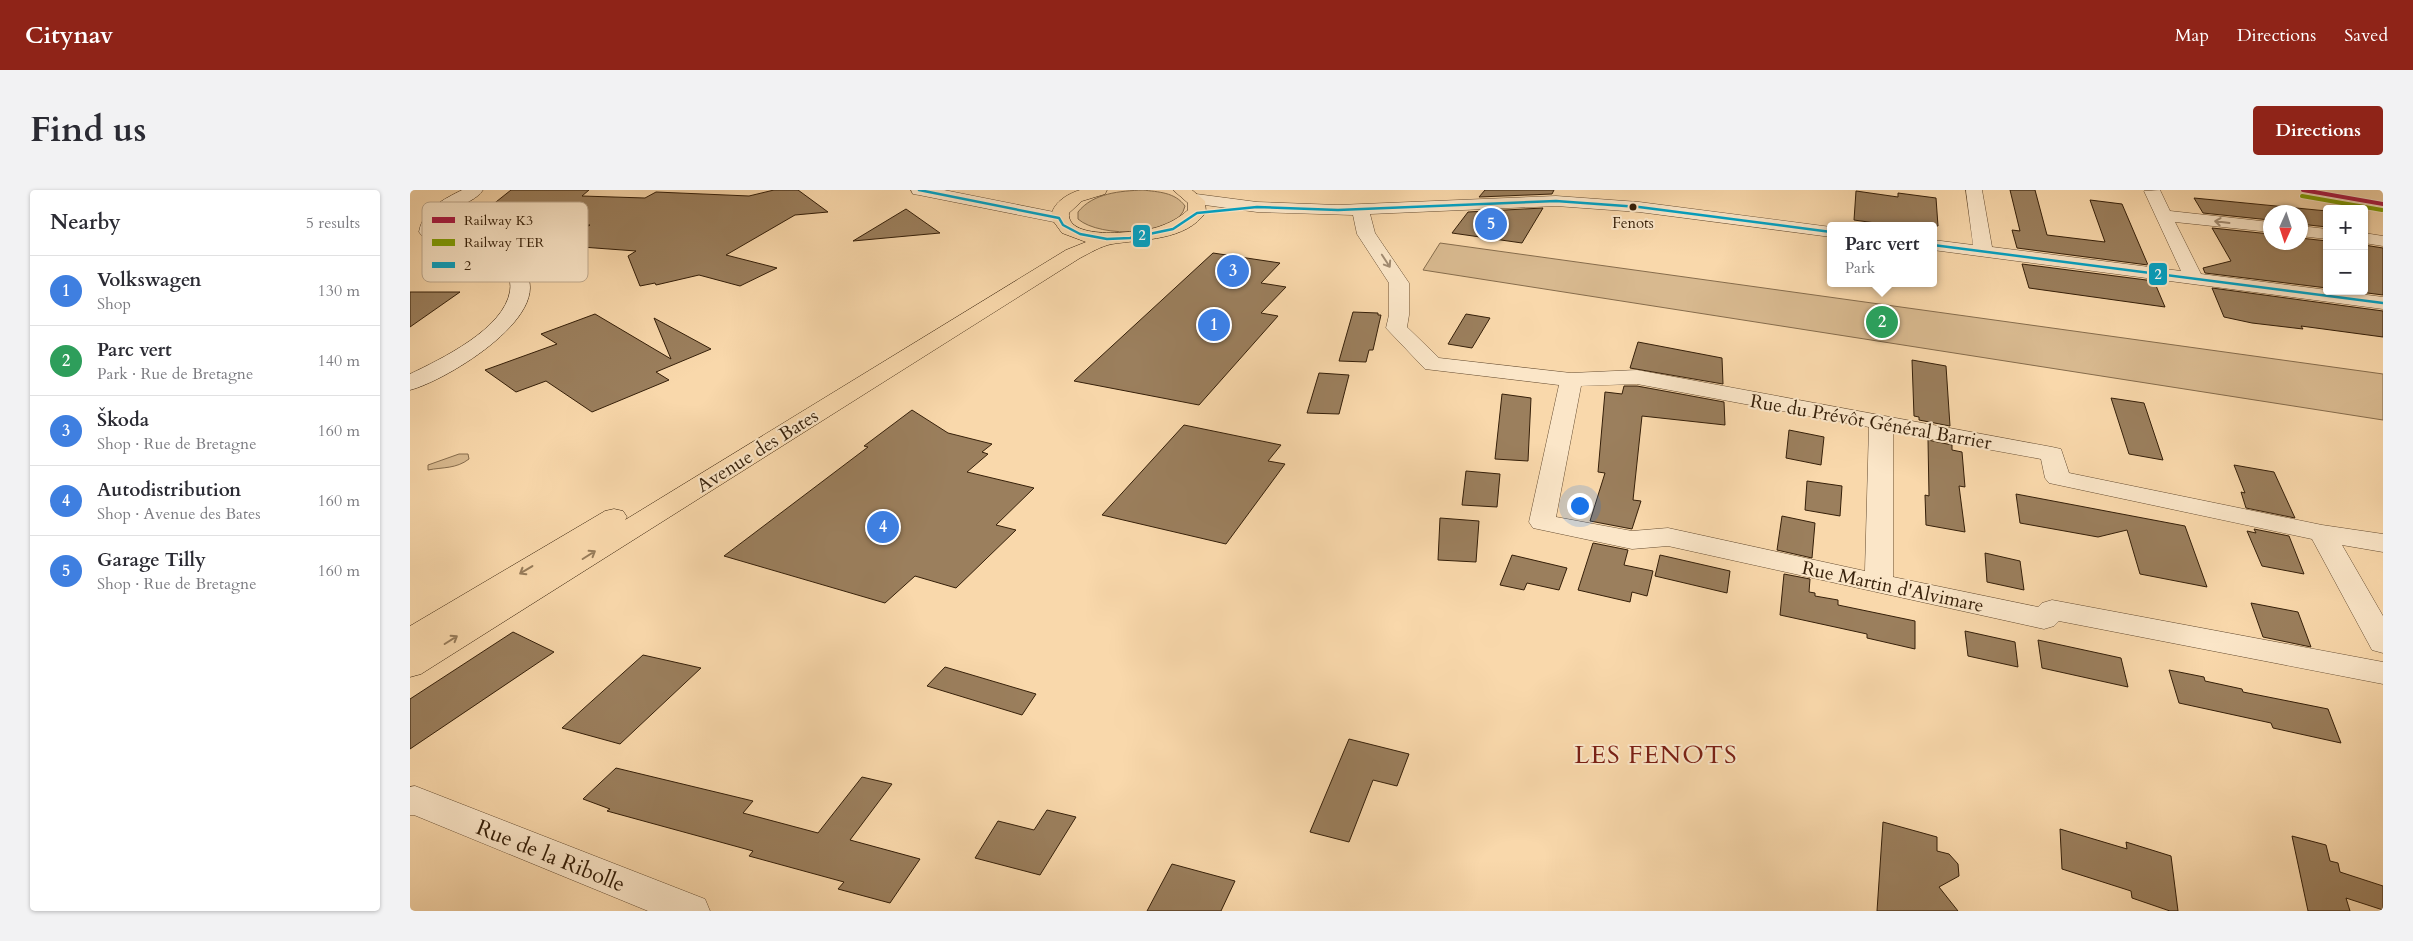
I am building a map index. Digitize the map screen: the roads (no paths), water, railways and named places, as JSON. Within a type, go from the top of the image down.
[{"type":"main road","points":[[1098,190],[1077,198],[1066,218],[1107,239],[1130,238],[1160,233],[1188,222],[1196,206],[1180,190]]},
{"type":"main road","name":"Avenue des Bates","points":[[410,640],[1056,250],[1066,218]]},
{"type":"main road","name":"Avenue des Bates","points":[[410,666],[1073,254],[1107,239]]},
{"type":"street","points":[[456,202],[475,190]]},
{"type":"street","points":[[919,190],[1066,218]]},
{"type":"street","points":[[1974,190],[1983,251]]},
{"type":"street","points":[[2152,191],[2194,279]]},
{"type":"street","points":[[1196,206],[1368,209],[1556,201],[1639,207],[1827,231]]},
{"type":"street","name":"Rue du Prévôt Général Barrier","points":[[1368,209],[1384,237],[1402,255],[1408,268],[1407,276],[1399,282],[1399,315],[1396,328],[1433,364],[1571,380],[1637,377],[2052,454],[2058,478],[2322,533],[2383,543]]},
{"type":"street","points":[[2163,215],[2263,226]]},
{"type":"street","points":[[2308,232],[2323,234]]},
{"type":"street","points":[[2368,239],[2383,241]]},
{"type":"street","points":[[1937,245],[2383,304]]},
{"type":"street","points":[[410,383],[486,337],[507,319],[519,300],[521,282]]},
{"type":"street","name":"Rue Martin d'Alvimare","points":[[1571,380],[1542,522],[1632,540],[1668,537],[2044,619],[2052,610],[2383,673]]},
{"type":"street","points":[[1878,583],[1881,423]]},
{"type":"street","points":[[2322,533],[2383,642]]},
{"type":"street","name":"Rue de la Ribolle","points":[[410,802],[414,800],[691,911]]},
{"type":"rail line","name":"K3","points":[[2303,190],[2383,204]]},
{"type":"rail line","name":"TER","points":[[2302,196],[2382,210]]},
{"type":"place","name":"Fenots","points":[[1633,207]]},
{"type":"place","name":"Garage Tilly","points":[[1491,224]]},
{"type":"place","name":"Škoda","points":[[1233,271]]},
{"type":"place","name":"Parc vert","points":[[1882,322]]},
{"type":"place","name":"Volkswagen","points":[[1214,325]]},
{"type":"place","name":"Autodistribution","points":[[883,527]]},
{"type":"district","name":"LES FENOTS","points":[[1656,754]]}]
